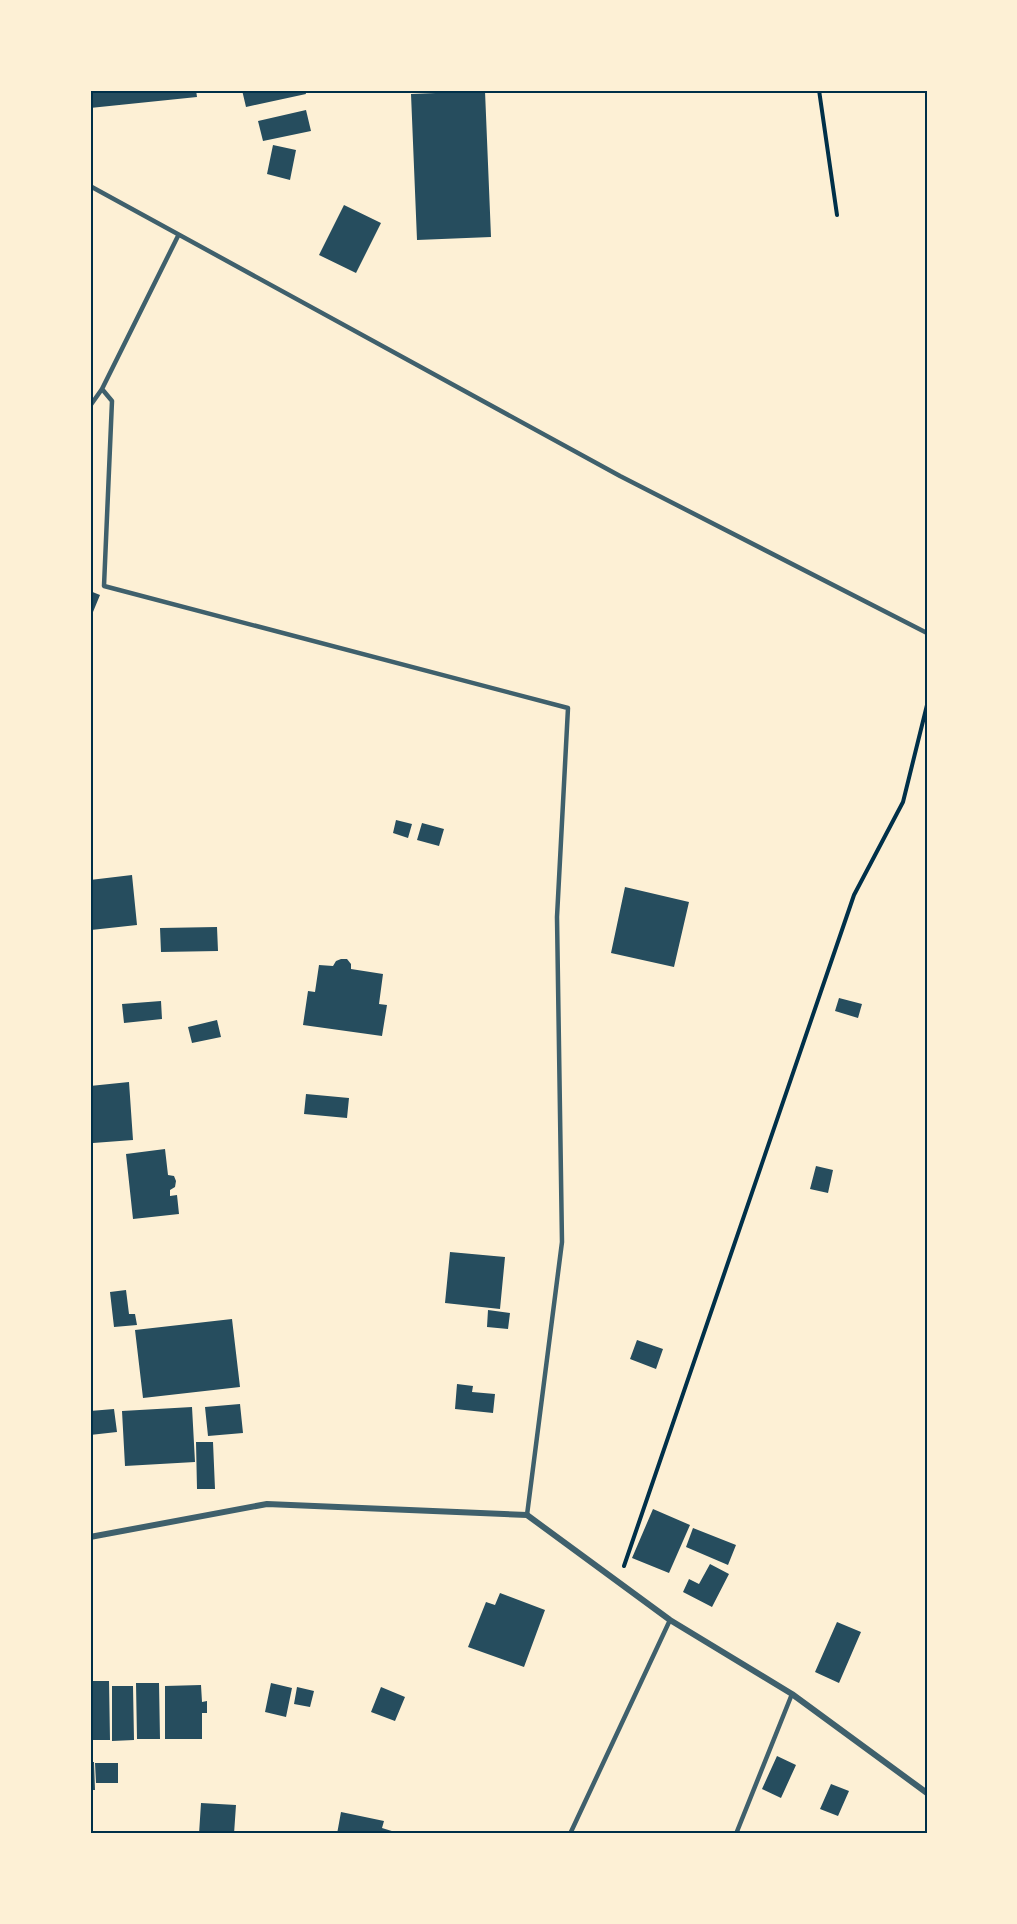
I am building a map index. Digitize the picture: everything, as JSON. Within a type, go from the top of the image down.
[{"type":"street","points":[[90,1537],[267,1504],[527,1515],[670,1620],[792,1694],[927,1792]]},
{"type":"lane","points":[[90,186],[620,476],[927,633]]},
{"type":"lane","points":[[90,406],[102,389],[178,236]]},
{"type":"lane","points":[[102,389],[112,401],[104,586],[568,708],[557,917],[562,1242],[527,1515]]},
{"type":"lane","points":[[570,1834],[670,1620]]},
{"type":"lane","points":[[736,1834],[792,1694]]},
{"type":"path","points":[[819,90],[837,215]]},
{"type":"path","points":[[618,1581],[854,895],[903,802],[927,705]]},
{"type":"building","points":[[90,90],[196,90],[197,97],[90,108]]},
{"type":"building","points":[[242,90],[305,90],[306,94],[246,107]]},
{"type":"building","points":[[485,91],[491,237],[417,240],[411,94]]},
{"type":"building","points":[[306,110],[311,131],[263,141],[258,121]]},
{"type":"building","points":[[273,145],[296,150],[290,180],[267,174]]},
{"type":"building","points":[[344,205],[381,223],[356,273],[319,255]]},
{"type":"building","points":[[90,591],[100,595],[93,612],[90,611]]},
{"type":"building","points":[[396,820],[412,824],[408,838],[393,833]]},
{"type":"building","points":[[422,823],[444,829],[439,846],[417,840]]},
{"type":"building","points":[[132,875],[137,925],[91,930],[90,880]]},
{"type":"building","points":[[625,887],[689,902],[674,967],[611,953]]},
{"type":"building","points":[[217,927],[218,951],[161,952],[160,928]]},
{"type":"building","points":[[341,959],[347,959],[351,964],[351,969],[383,974],[379,1004],[387,1005],[382,1036],[303,1025],[308,991],[315,992],[319,965],[333,966]]},
{"type":"building","points":[[839,998],[862,1004],[858,1018],[835,1011]]},
{"type":"building","points":[[161,1001],[162,1019],[124,1023],[122,1004]]},
{"type":"building","points":[[217,1020],[221,1037],[192,1043],[188,1027]]},
{"type":"building","points":[[129,1082],[133,1140],[93,1143],[90,1086]]},
{"type":"building","points":[[306,1094],[349,1098],[347,1118],[304,1114]]},
{"type":"building","points":[[165,1149],[168,1175],[174,1176],[176,1181],[175,1187],[170,1190],[170,1196],[177,1195],[179,1214],[133,1219],[126,1154]]},
{"type":"building","points":[[816,1166],[833,1170],[828,1193],[810,1189]]},
{"type":"building","points":[[450,1252],[505,1257],[500,1309],[445,1303]]},
{"type":"building","points":[[126,1290],[129,1314],[135,1314],[137,1325],[114,1327],[110,1292]]},
{"type":"building","points":[[488,1310],[510,1313],[508,1329],[487,1327]]},
{"type":"building","points":[[232,1319],[240,1387],[143,1398],[135,1330]]},
{"type":"building","points":[[637,1340],[663,1349],[656,1369],[630,1359]]},
{"type":"building","points":[[457,1384],[473,1386],[472,1392],[495,1394],[493,1413],[455,1409]]},
{"type":"building","points":[[240,1404],[243,1433],[208,1436],[205,1407]]},
{"type":"building","points":[[192,1407],[195,1462],[125,1466],[122,1411]]},
{"type":"building","points":[[114,1409],[117,1432],[90,1435],[90,1411]]},
{"type":"building","points":[[196,1442],[213,1442],[215,1489],[197,1489]]},
{"type":"building","points":[[653,1509],[690,1525],[669,1573],[632,1558]]},
{"type":"building","points":[[693,1528],[736,1545],[728,1565],[686,1547]]},
{"type":"building","points":[[710,1564],[729,1574],[712,1607],[683,1592],[689,1579],[699,1584]]},
{"type":"building","points":[[500,1593],[545,1610],[524,1667],[468,1647],[486,1602],[495,1605]]},
{"type":"building","points":[[837,1622],[861,1632],[839,1683],[815,1672]]},
{"type":"building","points":[[90,1681],[109,1681],[110,1740],[90,1740]]},
{"type":"building","points":[[136,1683],[159,1683],[160,1739],[137,1739]]},
{"type":"building","points":[[271,1683],[292,1688],[286,1717],[265,1712]]},
{"type":"building","points":[[201,1685],[202,1702],[207,1701],[207,1713],[202,1713],[202,1739],[165,1739],[165,1686]]},
{"type":"building","points":[[112,1686],[133,1686],[134,1740],[112,1741]]},
{"type":"building","points":[[297,1687],[314,1691],[310,1707],[294,1704]]},
{"type":"building","points":[[381,1687],[405,1697],[395,1721],[371,1712]]},
{"type":"building","points":[[777,1756],[796,1765],[781,1798],[762,1789]]},
{"type":"building","points":[[90,1762],[94,1762],[95,1790],[90,1790]]},
{"type":"building","points":[[95,1763],[118,1763],[118,1783],[96,1783]]},
{"type":"building","points":[[831,1784],[849,1791],[838,1816],[820,1809]]},
{"type":"building","points":[[201,1803],[236,1805],[234,1834],[199,1834]]},
{"type":"building","points":[[341,1812],[384,1821],[382,1828],[395,1832],[394,1834],[337,1834]]}]
